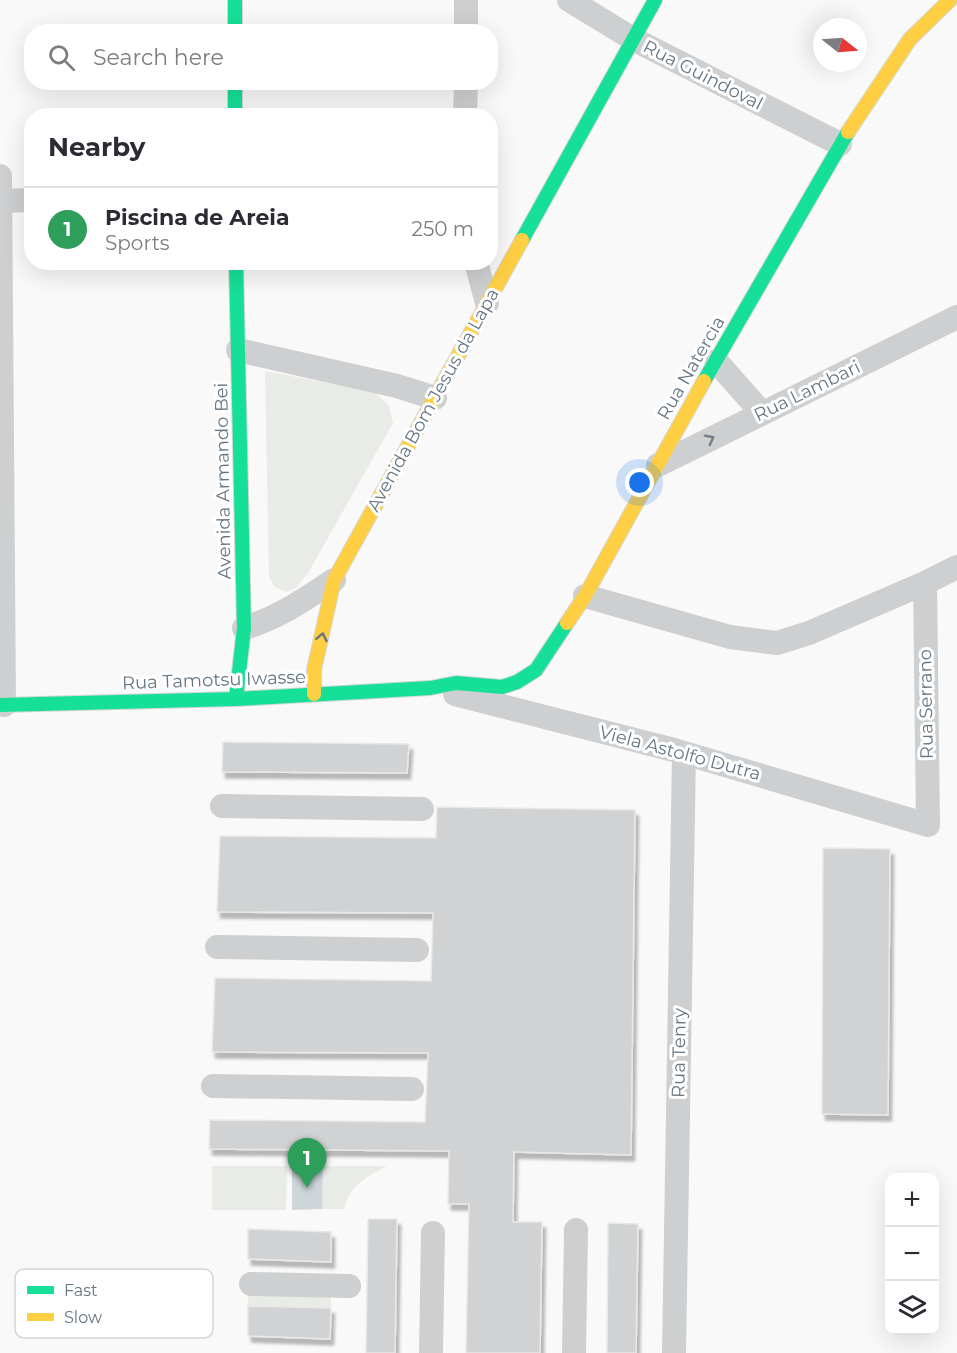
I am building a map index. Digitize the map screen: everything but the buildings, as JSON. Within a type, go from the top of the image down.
[{"type":"street","points":[[235,0],[235,24]]},
{"type":"street","points":[[466,0],[466,24]]},
{"type":"street","name":"Rua Guindoval","points":[[569,0],[633,39],[840,144]]},
{"type":"street","name":"Avenida Bom Jesus da Lapa","points":[[314,694],[315,670],[334,580],[655,0]]},
{"type":"street","name":"Rua Natercia","points":[[430,688],[456,683],[502,687],[517,682],[536,670],[585,596],[840,144],[910,39],[950,0]]},
{"type":"street","points":[[235,90],[235,108]]},
{"type":"street","points":[[465,90],[465,108]]},
{"type":"street","points":[[0,176],[2,705]]},
{"type":"street","points":[[0,201],[24,201]]},
{"type":"street","name":"Avenida Armando Bei","points":[[236,270],[244,628],[236,699]]},
{"type":"street","points":[[478,270],[487,303]]},
{"type":"street","name":"Rua Lambari","points":[[658,465],[957,316]]},
{"type":"street","points":[[238,350],[397,386],[435,398]]},
{"type":"street","points":[[716,361],[762,413]]},
{"type":"street","points":[[585,596],[730,638],[777,643],[808,633],[957,567]]},
{"type":"street","name":"Avenida Bom Jesus da Lapa","points":[[244,628],[279,615],[334,580]]},
{"type":"street","name":"Rua Serrano","points":[[925,583],[928,825]]},
{"type":"street","name":"Rua Tamotsu Iwasse","points":[[2,705],[236,699],[430,688]]},
{"type":"street","name":"Viela Astolfo Dutra","points":[[430,688],[684,753],[928,825]]},
{"type":"street","name":"Rua Tenry","points":[[674,1353],[684,753]]},
{"type":"street","points":[[222,806],[422,809]]},
{"type":"street","points":[[217,947],[417,950]]},
{"type":"street","points":[[213,1086],[412,1089]]},
{"type":"street","points":[[574,1353],[576,1230]]},
{"type":"street","points":[[431,1353],[433,1233]]},
{"type":"street","points":[[251,1284],[348,1286]]},
{"type":"shaded area","points":[[265,371],[375,392],[389,406],[393,423],[308,573],[296,588],[287,592],[275,587],[269,577]]},
{"type":"shaded area","points":[[212,1166],[287,1166],[286,1210],[212,1210]]},
{"type":"shaded area","points":[[292,1166],[323,1166],[322,1209],[292,1210]]},
{"type":"shaded area","points":[[323,1166],[387,1166],[366,1178],[355,1188],[346,1201],[344,1209],[322,1209]]},
{"type":"shaded area","points":[[248,1292],[331,1294],[331,1308],[248,1306]]},
{"type":"traffic: fast","points":[[235,0],[235,24]]},
{"type":"traffic: fast","points":[[522,240],[655,0]]},
{"type":"traffic: fast","points":[[235,90],[235,108]]},
{"type":"traffic: fast","points":[[704,381],[848,132]]},
{"type":"traffic: fast","points":[[236,270],[244,628],[236,699]]},
{"type":"traffic: fast","points":[[0,705],[236,699],[430,688],[456,683],[502,687],[517,682],[536,670],[567,623]]},
{"type":"traffic: slow","points":[[848,132],[910,39],[950,0]]},
{"type":"traffic: slow","points":[[314,694],[314,670],[334,580],[522,240]]},
{"type":"traffic: slow","points":[[567,623],[585,596],[704,381]]},
{"type":"place","name":"Piscina de Areia","points":[[307,1188]]}]
